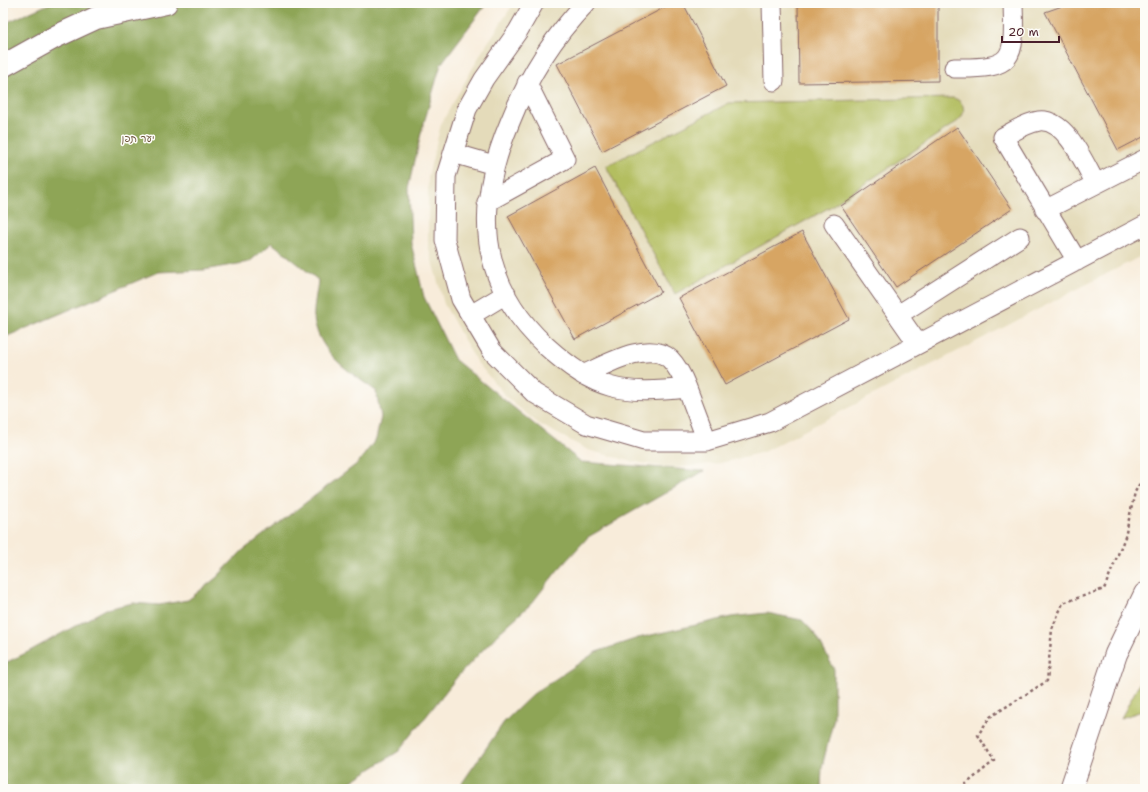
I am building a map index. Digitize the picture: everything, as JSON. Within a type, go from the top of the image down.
[{"type":"main road","points":[[3,66],[57,36],[96,18],[118,3]]},
{"type":"main road","points":[[96,18],[166,3]]},
{"type":"main road","points":[[1072,789],[1116,654],[1145,594]]},
{"type":"street","points":[[523,22],[526,3]]},
{"type":"street","points":[[534,3],[523,22],[484,79],[467,109],[446,176],[445,240],[461,299],[492,351],[534,393],[586,424],[644,441],[706,441],[770,422],[1145,226]]},
{"type":"street","points":[[586,3],[566,24],[547,49],[527,83],[504,135],[494,165],[487,202],[487,238],[490,252],[499,281],[523,321],[540,340],[560,358],[583,375],[602,385],[629,390],[654,391],[687,388]]},
{"type":"street","points":[[772,3],[774,81]]},
{"type":"street","points":[[954,68],[991,67],[1005,60],[1010,52],[1013,39],[1013,3]]},
{"type":"street","points":[[487,202],[565,159],[527,83]]},
{"type":"street","points":[[1078,261],[1045,210],[1003,137],[1022,127],[1041,121],[1053,123],[1059,126],[1065,132],[1096,184]]},
{"type":"street","points":[[453,153],[494,165]]},
{"type":"street","points":[[1045,210],[1145,159]]},
{"type":"street","points":[[834,224],[918,344]]},
{"type":"street","points":[[898,315],[1020,237]]},
{"type":"street","points":[[471,315],[506,294]]},
{"type":"street","points":[[583,375],[632,354],[651,351],[664,355],[670,359],[678,370],[687,388],[706,441]]},
{"type":"path","points":[[960,789],[994,761],[978,735],[990,717],[1047,681],[1052,629],[1063,603],[1104,589],[1125,538],[1135,492],[1145,474]]},
{"type":"shaded area","points":[[514,3],[1145,3],[1145,254],[763,452],[721,463],[672,468],[629,461],[588,450],[539,424],[508,399],[476,361],[444,304],[428,246],[428,177],[441,124],[483,50]]},
{"type":"green space","name":"יער תפן","points":[[51,3],[487,3],[441,64],[421,133],[409,188],[411,243],[424,297],[455,360],[581,462],[704,471],[588,537],[557,571],[532,603],[501,631],[457,677],[399,751],[339,789],[3,789],[3,664],[106,609],[133,603],[159,605],[188,600],[216,578],[242,551],[358,463],[376,439],[381,417],[376,391],[356,377],[329,353],[317,332],[314,314],[318,280],[272,243],[249,262],[204,270],[158,272],[3,338],[3,24]]},
{"type":"green space","points":[[953,98],[962,104],[964,111],[958,121],[830,207],[675,294],[606,166],[729,103]]},
{"type":"green space","points":[[767,613],[802,620],[816,635],[834,669],[834,718],[822,767],[821,789],[458,789],[504,722],[533,694],[596,652],[638,638],[731,617]]},
{"type":"green space","points":[[1145,673],[1145,710],[1121,718]]},
{"type":"building","points":[[673,3],[683,3],[726,86],[602,151],[557,64]]},
{"type":"building","points":[[798,3],[938,3],[938,81],[799,83]]},
{"type":"building","points":[[1071,3],[1145,3],[1145,136],[1118,150],[1045,12]]},
{"type":"building","points":[[957,127],[1012,209],[896,287],[841,206]]},
{"type":"building","points":[[595,168],[661,292],[575,339],[508,216]]},
{"type":"building","points":[[802,232],[849,319],[725,385],[679,298]]}]
